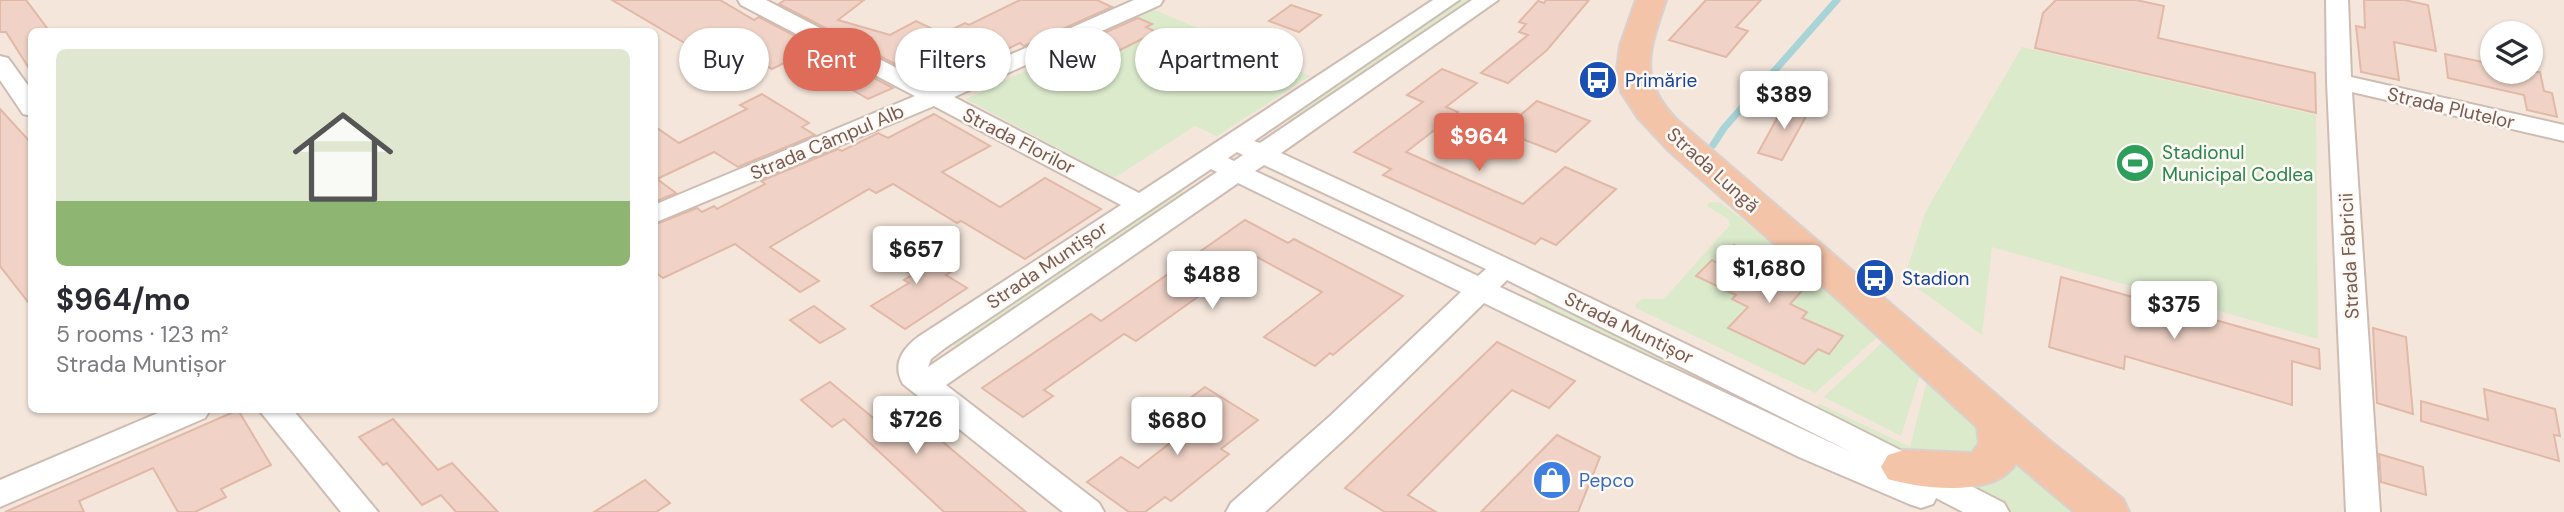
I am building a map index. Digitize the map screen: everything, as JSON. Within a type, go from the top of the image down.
[{"type":"highway","name":"Strada Lungă","points":[[1651,0],[1633,62],[1633,75],[1642,98],[1680,142],[1851,289],[2055,472]]},
{"type":"highway","points":[[1904,467],[1962,471],[1988,466],[1994,463],[2002,450],[2003,439],[1998,423]]},
{"type":"highway","points":[[2055,472],[2087,512]]},
{"type":"highway","points":[[2055,472],[2106,512]]},
{"type":"street","name":"Strada Florilor","points":[[749,0],[1140,204]]},
{"type":"street","name":"Strada Câmpul Alb","points":[[658,213],[934,97],[1152,0]]},
{"type":"street","name":"Strada Muntișor","points":[[1448,0],[923,349],[915,356],[912,366],[915,376],[925,384],[1487,0]]},
{"type":"street","name":"Strada Fabricii","points":[[2337,0],[2339,82],[2363,512]]},
{"type":"street","points":[[0,63],[28,102]]},
{"type":"street","name":"Strada Plutelor","points":[[2339,82],[2564,133]]},
{"type":"street","name":"Strada Muntișor","points":[[1234,141],[1504,267],[1800,411],[1992,512]]},
{"type":"street","name":"Strada Muntișor","points":[[1208,158],[1811,449],[1957,512]]},
{"type":"street","points":[[1243,512],[1340,425],[1504,267]]},
{"type":"street","points":[[925,384],[1087,512]]},
{"type":"street","points":[[0,494],[187,413]]},
{"type":"street","points":[[278,413],[361,512]]},
{"type":"shaded area","points":[[0,0],[2564,0],[2564,512],[0,512]]},
{"type":"green space","points":[[1460,0],[1476,0],[1293,123],[1283,119]]},
{"type":"green space","points":[[1148,7],[1197,28],[1135,28],[1135,91],[1287,91],[1217,136],[1195,126],[1114,178],[966,99],[983,91],[1011,91],[1011,78],[1025,71],[1025,91],[1121,91],[1121,28],[1104,28]]},
{"type":"green space","name":"Stadionul Municipal Codlea","points":[[2022,47],[2316,115],[2318,339],[1992,247],[1982,335],[1904,278],[1926,211]]},
{"type":"green space","points":[[1179,190],[1186,193],[1184,196],[960,348],[951,344],[950,340]]},
{"type":"green space","points":[[1709,202],[1719,202],[1738,216],[1874,329],[1876,338],[1815,393],[1636,308],[1635,305],[1642,299],[1664,299],[1730,225],[1728,219],[1707,206]]},
{"type":"green space","points":[[1539,296],[1784,416],[1777,422],[1531,303]]},
{"type":"green space","points":[[1885,340],[1920,375],[1901,436],[1824,397]]},
{"type":"green space","points":[[1929,373],[1977,422],[1981,459],[1909,453],[1815,408],[1820,404],[1910,447]]},
{"type":"green space","points":[[2012,449],[2073,512],[2010,512],[1939,477]]},
{"type":"building","points":[[0,0],[26,0],[47,28],[28,28],[28,67],[6,32],[0,32]]},
{"type":"building","points":[[612,0],[720,0],[754,20],[759,17],[783,30],[783,64],[772,69],[769,67],[769,28],[679,28],[679,40]]},
{"type":"building","points":[[785,0],[864,0],[838,20],[866,28],[825,28],[779,4]]},
{"type":"building","points":[[1020,0],[1097,0],[1112,7],[1065,28],[1025,28],[1025,46],[1020,43],[1011,47],[1011,28],[955,28],[965,23],[969,25]]},
{"type":"building","points":[[1546,0],[1589,0],[1547,50],[1508,83],[1481,73],[1528,35],[1519,32],[1526,24],[1519,22],[1538,1],[1544,3]]},
{"type":"building","points":[[1706,0],[1761,0],[1736,27],[1748,31],[1726,57],[1669,40]]},
{"type":"building","points":[[2056,0],[2136,0],[2164,6],[2158,38],[2315,73],[2316,113],[2035,48],[2043,13]]},
{"type":"building","points":[[2364,0],[2404,0],[2428,5],[2436,51],[2394,42],[2399,80],[2361,72],[2356,26],[2365,28]]},
{"type":"building","points":[[1291,5],[1321,15],[1303,29],[1288,28],[1269,21]]},
{"type":"building","points":[[1138,18],[1152,24],[1146,27],[1148,28],[1135,28],[1135,42],[1121,50],[1121,28],[1115,28]]},
{"type":"building","points":[[916,21],[931,28],[903,28]]},
{"type":"building","points":[[881,32],[890,35],[895,32],[895,64],[881,57]]},
{"type":"building","points":[[2445,54],[2480,61],[2480,84],[2543,84],[2544,91],[2552,93],[2557,117],[2527,110],[2524,95],[2448,78]]},
{"type":"building","points":[[1442,69],[1477,83],[1446,107],[1458,112],[1406,152],[1523,204],[1565,167],[1616,189],[1556,245],[1541,238],[1535,244],[1383,175],[1391,169],[1354,152],[1423,102],[1407,95]]},
{"type":"building","points":[[881,82],[893,88],[868,99],[854,91],[881,91]]},
{"type":"building","points":[[762,94],[809,123],[802,127],[815,135],[738,167],[714,152],[658,179],[658,129],[679,143],[747,109],[740,105]]},
{"type":"building","points":[[1537,101],[1590,121],[1556,152],[1502,131]]},
{"type":"building","points":[[1786,102],[1810,109],[1782,160],[1758,153]]},
{"type":"building","points":[[0,109],[28,140],[28,302],[0,266]]},
{"type":"building","points":[[934,114],[990,146],[942,172],[1000,207],[1045,178],[1101,209],[1025,259],[961,221],[957,223],[893,184],[876,193],[869,189],[770,247],[819,281],[800,292],[735,244],[663,278],[658,274],[658,223],[697,208],[702,212],[714,206],[717,209],[765,184],[761,181],[838,149],[842,151],[878,133],[888,138]]},
{"type":"building","points":[[658,180],[676,193],[658,200]]},
{"type":"building","points":[[1245,220],[1288,243],[1294,239],[1403,296],[1333,355],[1330,353],[1315,366],[1264,337],[1322,292],[1255,256],[1136,341],[1124,334],[1044,390],[1053,396],[1023,417],[982,388],[1091,314],[1101,321]]},
{"type":"building","points":[[900,239],[952,271],[946,275],[967,288],[905,329],[871,306],[909,283],[904,280],[912,275],[877,252]]},
{"type":"building","points":[[1734,245],[1772,261],[1767,266],[1808,284],[1790,304],[1807,312],[1802,318],[1843,336],[1829,354],[1818,349],[1804,364],[1728,328],[1748,307],[1732,299],[1736,295],[1696,276],[1712,260],[1717,263]]},
{"type":"building","points":[[2061,277],[2319,349],[2320,369],[2292,361],[2292,405],[2125,356],[2124,369],[2049,347]]},
{"type":"building","points":[[814,306],[845,329],[820,343],[790,320]]},
{"type":"building","points":[[2373,328],[2406,337],[2413,414],[2377,403]]},
{"type":"building","points":[[1497,342],[1575,381],[1549,408],[1512,390],[1408,495],[1436,512],[1385,512],[1345,488]]},
{"type":"building","points":[[830,382],[877,421],[897,409],[932,440],[937,437],[1026,512],[944,512],[844,419],[832,427],[801,400]]},
{"type":"building","points":[[1205,387],[1258,420],[1221,449],[1229,454],[1171,501],[1165,497],[1145,512],[1129,512],[1087,482],[1121,457],[1138,468],[1202,418],[1181,405]]},
{"type":"building","points":[[2484,389],[2555,409],[2560,436],[2554,435],[2559,461],[2421,421],[2421,401],[2488,420]]},
{"type":"building","points":[[231,413],[240,413],[271,465],[221,489],[226,497],[195,512],[178,512],[153,468],[79,501],[84,512],[5,512]]},
{"type":"building","points":[[393,419],[438,470],[452,463],[498,512],[456,512],[441,495],[422,505],[387,463],[383,465],[359,437]]},
{"type":"building","name":"Pepco","points":[[1557,435],[1600,457],[1578,512],[1481,512]]},
{"type":"building","points":[[2379,454],[2423,467],[2426,495],[2381,482]]},
{"type":"building","points":[[645,480],[670,503],[656,512],[594,512]]},
{"type":"waterway","points":[[1713,145],[1724,128],[1837,0]]},
{"type":"place","name":"Primărie","points":[[1598,80]]},
{"type":"place","name":"Stadionul Municipal Codlea","points":[[2135,163]]},
{"type":"place","name":"Stadion","points":[[1875,278]]},
{"type":"place","name":"Pepco","points":[[1552,480]]}]
